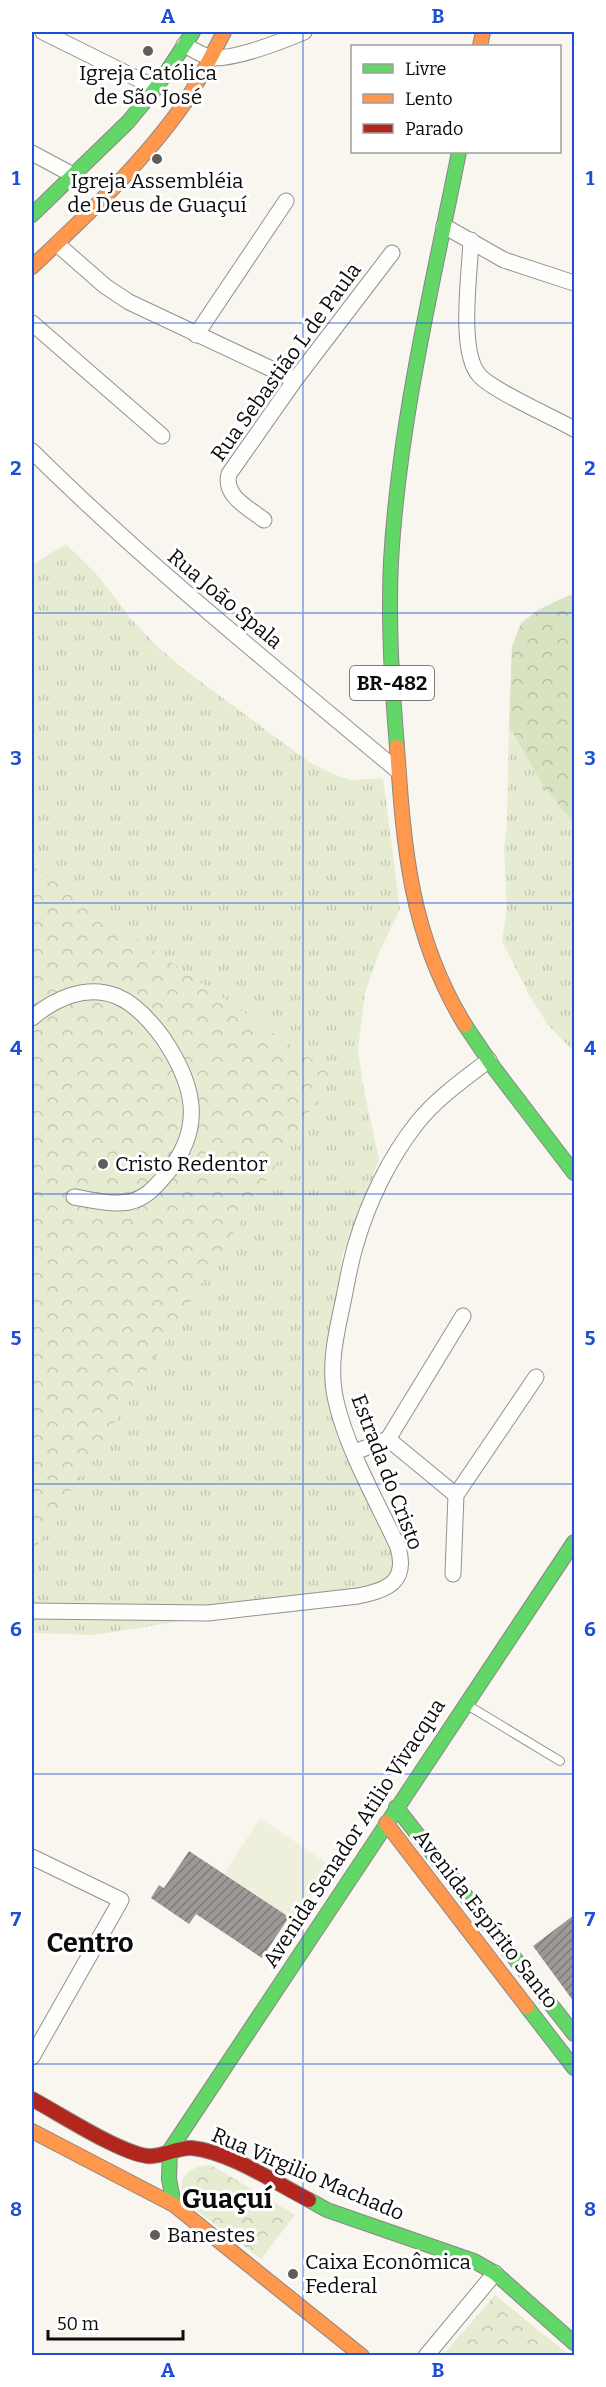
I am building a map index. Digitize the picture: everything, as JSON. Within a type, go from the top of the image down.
[{"type":"main road","points":[[32,215],[128,122],[156,88],[193,32]]},
{"type":"main road","points":[[32,267],[114,190],[148,153],[186,102],[212,58],[224,32]]},
{"type":"main road","name":"BR-482","points":[[459,153],[419,350],[404,448],[391,565],[390,668],[405,852],[417,911],[429,953],[465,1024],[489,1060],[574,1173]]},
{"type":"main road","name":"Avenida Senador Atilio Vivacqua","points":[[170,2150],[574,1542]]},
{"type":"main road","name":"Avenida Espírito Santo","points":[[396,1807],[574,2034]]},
{"type":"main road","name":"Avenida Espírito Santo","points":[[386,1823],[574,2068]]},
{"type":"main road","name":"Rua Virgilio Machado","points":[[32,2099],[138,2154],[156,2156],[170,2150],[189,2148],[210,2151],[327,2210],[474,2262],[495,2273],[574,2343]]},
{"type":"main road","points":[[32,2131],[174,2205],[362,2355]]},
{"type":"main road","points":[[170,2150],[169,2179],[174,2205]]},
{"type":"street","points":[[43,32],[156,88]]},
{"type":"street","points":[[184,45],[212,58],[248,52],[304,32]]},
{"type":"street","points":[[32,153],[73,175]]},
{"type":"street","points":[[196,335],[286,201]]},
{"type":"street","points":[[444,226],[504,260],[574,283]]},
{"type":"street","points":[[471,240],[466,341],[473,366],[487,383],[574,429]]},
{"type":"street","points":[[57,244],[115,294],[196,335],[295,380]]},
{"type":"street","name":"Rua Sebastião L de Paula","points":[[264,520],[230,492],[227,481],[232,468],[295,380],[392,253]]},
{"type":"street","points":[[32,324],[162,436]]},
{"type":"street","name":"Rua João Spala","points":[[32,451],[88,507],[156,568],[399,771]]},
{"type":"street","points":[[32,1018],[46,1006],[66,997],[84,993],[116,996],[147,1018],[158,1031],[179,1062],[188,1082],[191,1102],[189,1132],[172,1167],[153,1190],[141,1198],[127,1202],[110,1203],[74,1197]]},
{"type":"street","name":"Estrada do Cristo","points":[[32,1611],[208,1613],[358,1596],[390,1586],[399,1574],[402,1561],[398,1547],[355,1452],[336,1401],[332,1373],[339,1322],[356,1243],[372,1201],[398,1151],[416,1125],[442,1096],[489,1060]]},
{"type":"street","points":[[355,1452],[388,1439],[464,1316]]},
{"type":"street","points":[[453,1574],[456,1495],[536,1377]]},
{"type":"street","points":[[388,1439],[456,1495]]},
{"type":"street","points":[[32,1857],[121,1899],[32,2057]]},
{"type":"street","points":[[426,2355],[495,2273]]},
{"type":"lane","points":[[465,1703],[561,1761]]},
{"type":"green space","points":[[66,544],[99,577],[131,619],[186,671],[311,763],[335,775],[352,780],[383,778],[400,909],[379,953],[365,993],[358,1050],[364,1091],[379,1159],[358,1219],[343,1253],[335,1302],[340,1376],[351,1439],[395,1557],[395,1586],[95,1635],[32,1633],[32,565]]},
{"type":"green space","points":[[574,594],[574,823],[545,789],[509,726],[512,646],[521,623],[538,610]]},
{"type":"green space","points":[[509,726],[545,789],[574,823],[574,1052],[548,1025],[529,995],[502,941],[507,909],[504,848],[507,822]]},
{"type":"green space","points":[[32,866],[333,1074],[32,1554]]},
{"type":"green space","points":[[260,1818],[331,1866],[295,1921],[224,1873]]},
{"type":"green space","points":[[211,2165],[295,2215],[261,2259],[184,2201],[182,2186],[186,2175],[196,2168]]},
{"type":"green space","points":[[495,2295],[569,2355],[443,2355]]},
{"type":"building","points":[[189,1851],[289,1917],[262,1958],[196,1914],[189,1924],[151,1898],[159,1885],[164,1888]]},
{"type":"building","points":[[574,1915],[574,2002],[533,1946]]},
{"type":"traffic: fast","points":[[32,215],[128,122],[156,88],[193,32]]},
{"type":"traffic: fast","points":[[397,747],[390,608],[395,509],[418,355],[459,153]]},
{"type":"traffic: fast","points":[[465,1025],[494,1068],[574,1173]]},
{"type":"traffic: fast","points":[[170,2150],[574,1542]]},
{"type":"traffic: fast","points":[[396,1807],[574,2034]]},
{"type":"traffic: fast","points":[[527,2007],[574,2068]]},
{"type":"traffic: fast","points":[[170,2150],[169,2179],[174,2205]]},
{"type":"traffic: fast","points":[[309,2200],[327,2210],[474,2261],[495,2273],[574,2343]]},
{"type":"traffic: slow","points":[[32,267],[114,188],[152,146],[186,101],[224,32]]},
{"type":"traffic: slow","points":[[480,45],[483,32]]},
{"type":"traffic: slow","points":[[397,747],[407,856],[421,924],[432,958],[465,1025]]},
{"type":"traffic: slow","points":[[386,1823],[527,2007]]},
{"type":"traffic: slow","points":[[32,2131],[174,2205],[362,2356]]},
{"type":"traffic: jam","points":[[32,2099],[121,2148],[147,2156],[186,2148],[207,2151],[236,2161],[309,2200]]},
{"type":"place","name":"Igreja Católica de São José","points":[[148,51]]},
{"type":"place","name":"Igreja Assembléia de Deus de Guaçuí","points":[[157,159]]},
{"type":"place","name":"Cristo Redentor","points":[[103,1164]]},
{"type":"place","name":"Banestes","points":[[155,2235]]},
{"type":"place","name":"Caixa Econômica Federal","points":[[293,2274]]},
{"type":"district","name":"Centro","points":[[90,1943]]},
{"type":"district","name":"Guaçuí","points":[[227,2199]]}]
